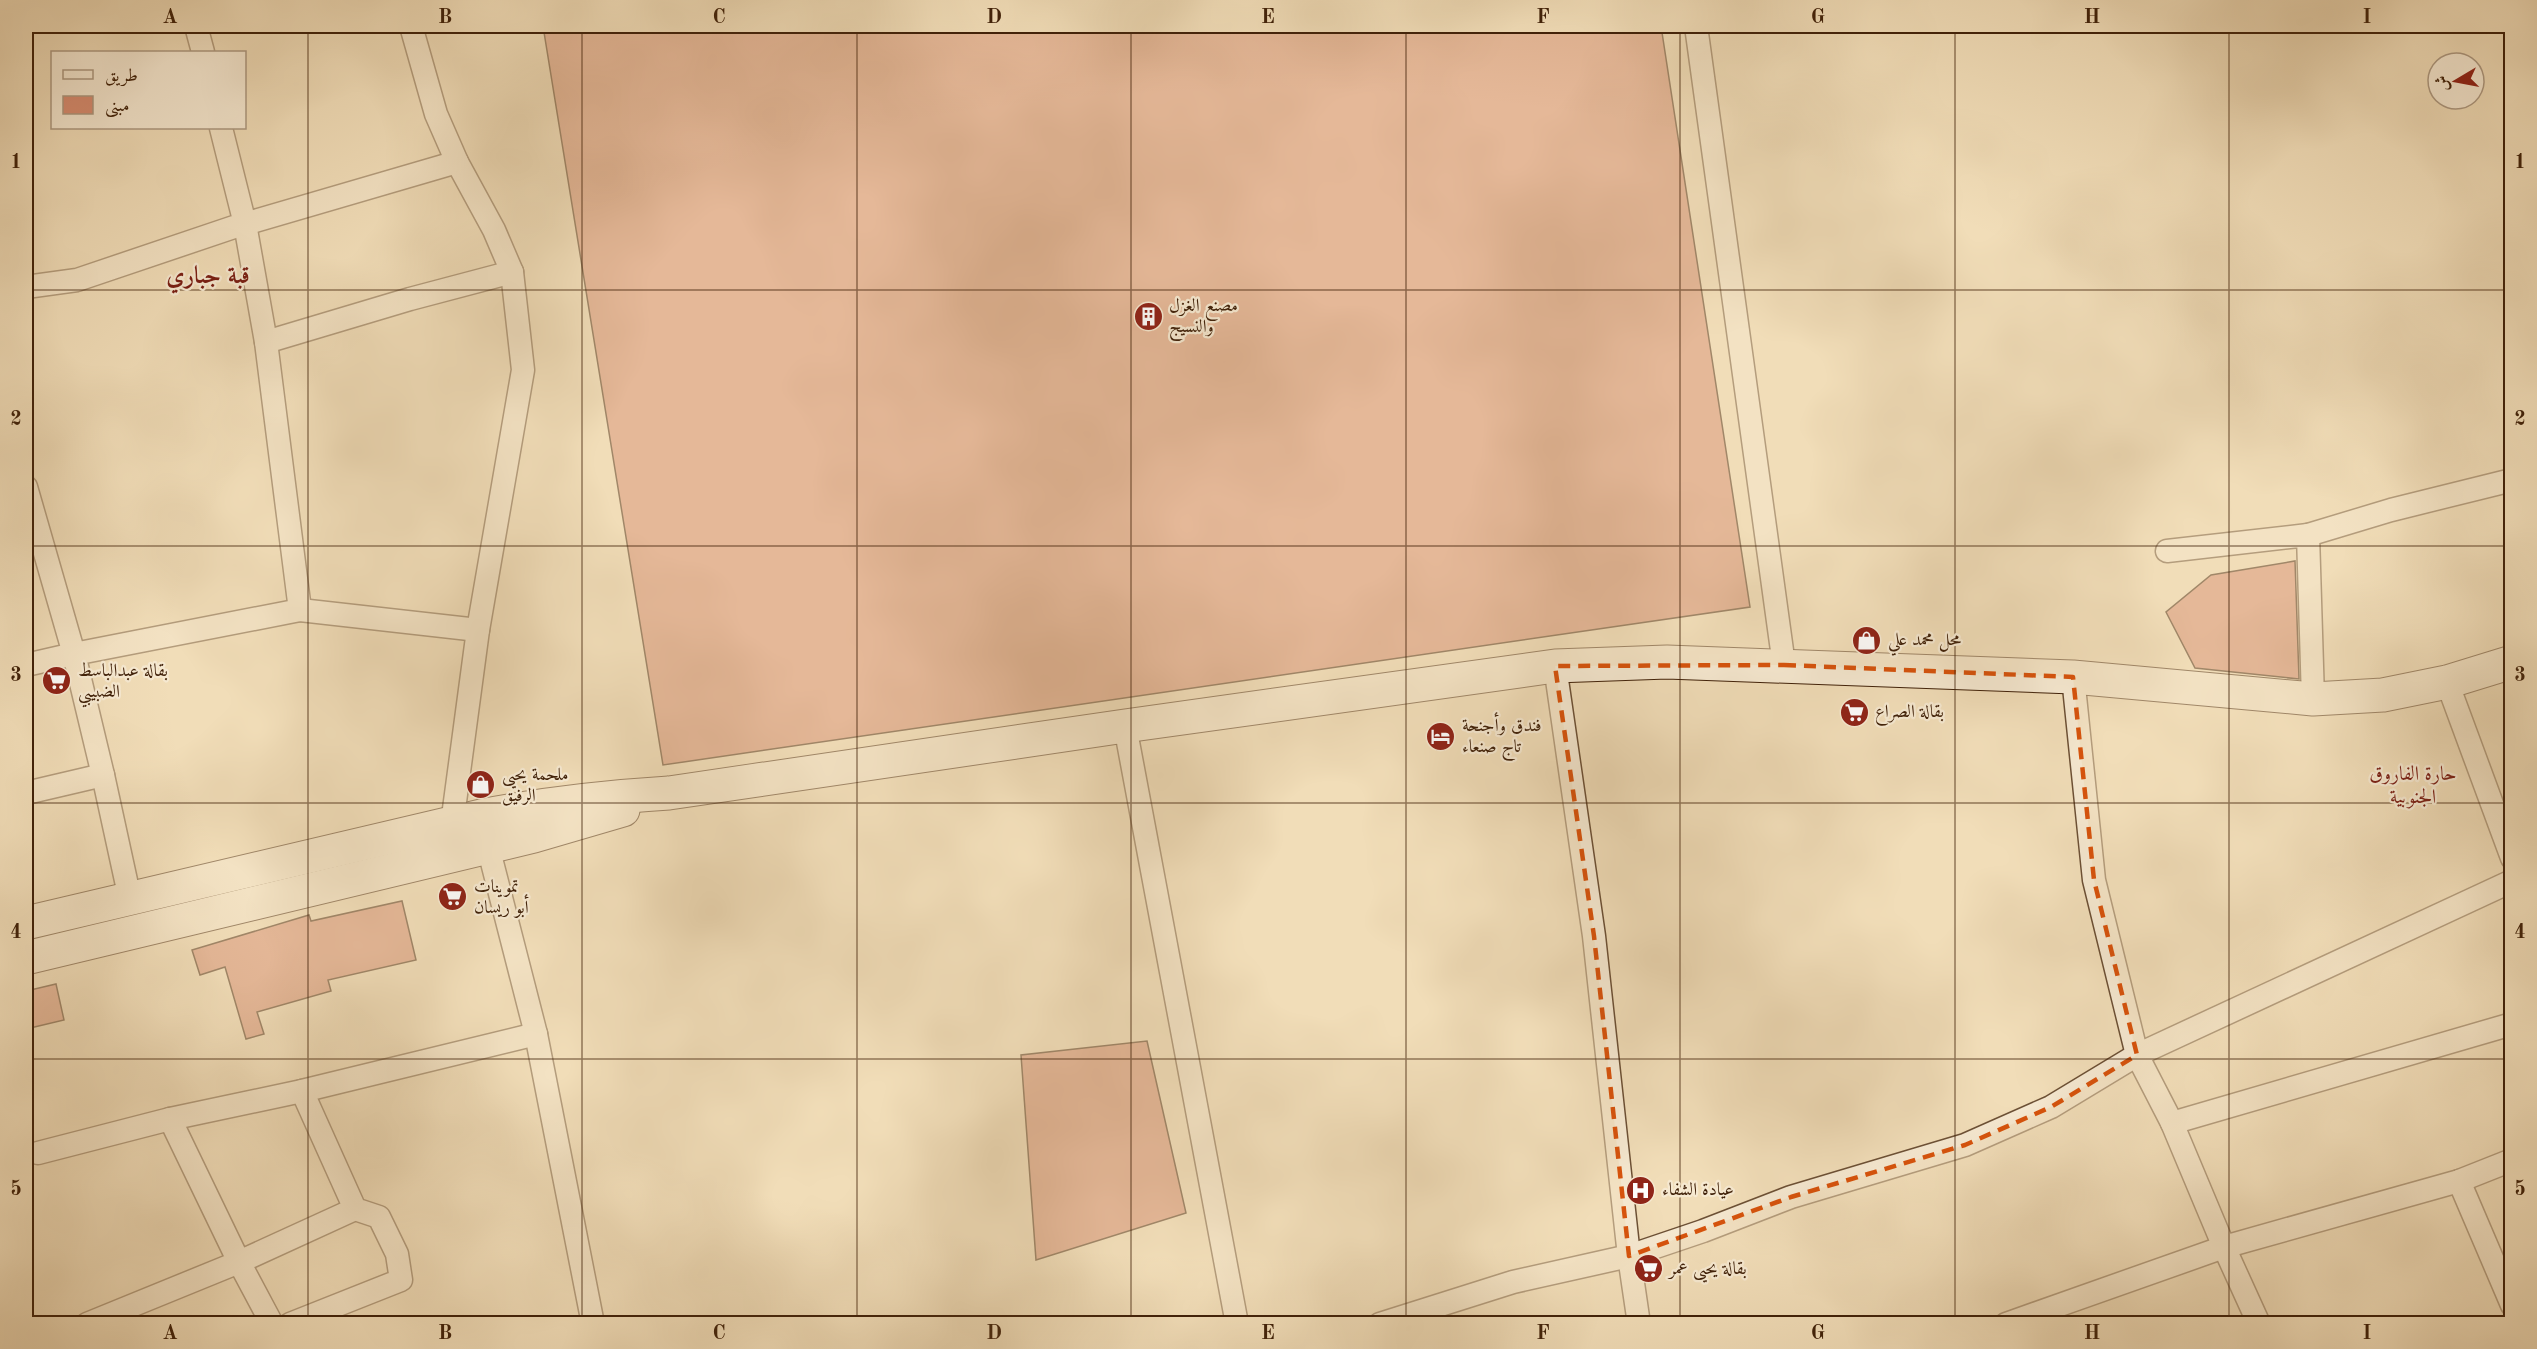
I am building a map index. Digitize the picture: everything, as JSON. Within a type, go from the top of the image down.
[{"type":"street","points":[[196,26],[203,51]]},
{"type":"street","points":[[411,26],[436,114],[457,162],[494,230],[512,272],[523,370],[478,630],[474,828],[536,1034],[593,1323]]},
{"type":"street","points":[[1696,26],[1784,665]]},
{"type":"street","points":[[221,129],[245,224],[266,342],[300,610]]},
{"type":"street","points":[[26,287],[77,280],[245,224],[457,162]]},
{"type":"street","points":[[266,342],[410,299],[512,272]]},
{"type":"street","points":[[2167,551],[2308,535],[2511,480]]},
{"type":"street","points":[[26,487],[74,654],[130,899]]},
{"type":"street","points":[[2308,535],[2313,699]]},
{"type":"street","points":[[26,665],[300,610],[478,630]]},
{"type":"street","points":[[26,923],[130,899],[474,828],[579,824],[669,793],[1555,666],[1667,662],[2073,677],[2313,699],[2383,695],[2447,682],[2511,662]]},
{"type":"street","points":[[1555,666],[1594,936],[1629,1256],[1639,1323]]},
{"type":"street","points":[[2073,677],[2094,880],[2137,1055],[2172,1123],[2259,1323]]},
{"type":"street","points":[[2447,682],[2511,858]]},
{"type":"street","points":[[1125,726],[1237,1323]]},
{"type":"street","points":[[26,793],[103,775]]},
{"type":"street","points":[[26,958],[474,828]]},
{"type":"street","points":[[1380,1323],[1513,1282],[1629,1256],[1703,1231],[1791,1197],[1965,1145],[2051,1107],[2137,1055],[2511,881]]},
{"type":"street","points":[[2172,1123],[2511,1024]]},
{"type":"street","points":[[38,1153],[170,1119],[302,1091],[536,1034]]},
{"type":"street","points":[[302,1091],[355,1209]]},
{"type":"street","points":[[170,1119],[239,1262],[272,1323]]},
{"type":"street","points":[[2006,1323],[2224,1247],[2459,1181],[2511,1160]]},
{"type":"street","points":[[2459,1181],[2511,1305]]},
{"type":"street","points":[[87,1323],[239,1262],[355,1209],[379,1217],[398,1254],[401,1280],[290,1323]]},
{"type":"highlighted area","points":[[1784,665],[2073,677],[2094,880],[2137,1055],[2051,1107],[1965,1145],[1791,1197],[1629,1256],[1594,936],[1555,666]]},
{"type":"building","name":"مصنع الغزل والنسيج","points":[[543,26],[1661,26],[1750,607],[663,765]]},
{"type":"building","points":[[2295,561],[2299,679],[2195,668],[2166,612],[2211,575]]},
{"type":"building","points":[[402,901],[416,960],[328,980],[331,991],[257,1012],[264,1034],[246,1039],[225,967],[200,975],[192,950],[309,915],[311,921]]},
{"type":"building","points":[[56,984],[64,1020],[26,1029],[26,991]]},
{"type":"building","points":[[1147,1041],[1186,1213],[1036,1260],[1021,1055]]},
{"type":"place","name":"مصنع الغزل والنسيج","points":[[1148,316]]},
{"type":"place","name":"محل محمد علي","points":[[1867,640]]},
{"type":"place","name":"بقالة عبدالباسط الضبيبي","points":[[57,681]]},
{"type":"place","name":"بقالة الصراع","points":[[1854,712]]},
{"type":"place","name":"فندق وأجنحة تاج صنعاء","points":[[1441,736]]},
{"type":"place","name":"ملحمة يحيى الرفيق","points":[[481,785]]},
{"type":"place","name":"تموينات أبو ريسان","points":[[453,897]]},
{"type":"place","name":"عيادة الشفاء","points":[[1641,1190]]},
{"type":"place","name":"بقالة يحيى عمر","points":[[1648,1269]]},
{"type":"district","name":"قبة جباري","points":[[208,277]]},
{"type":"district","name":"حارة الفاروق الجنوبية","points":[[2413,786]]}]
